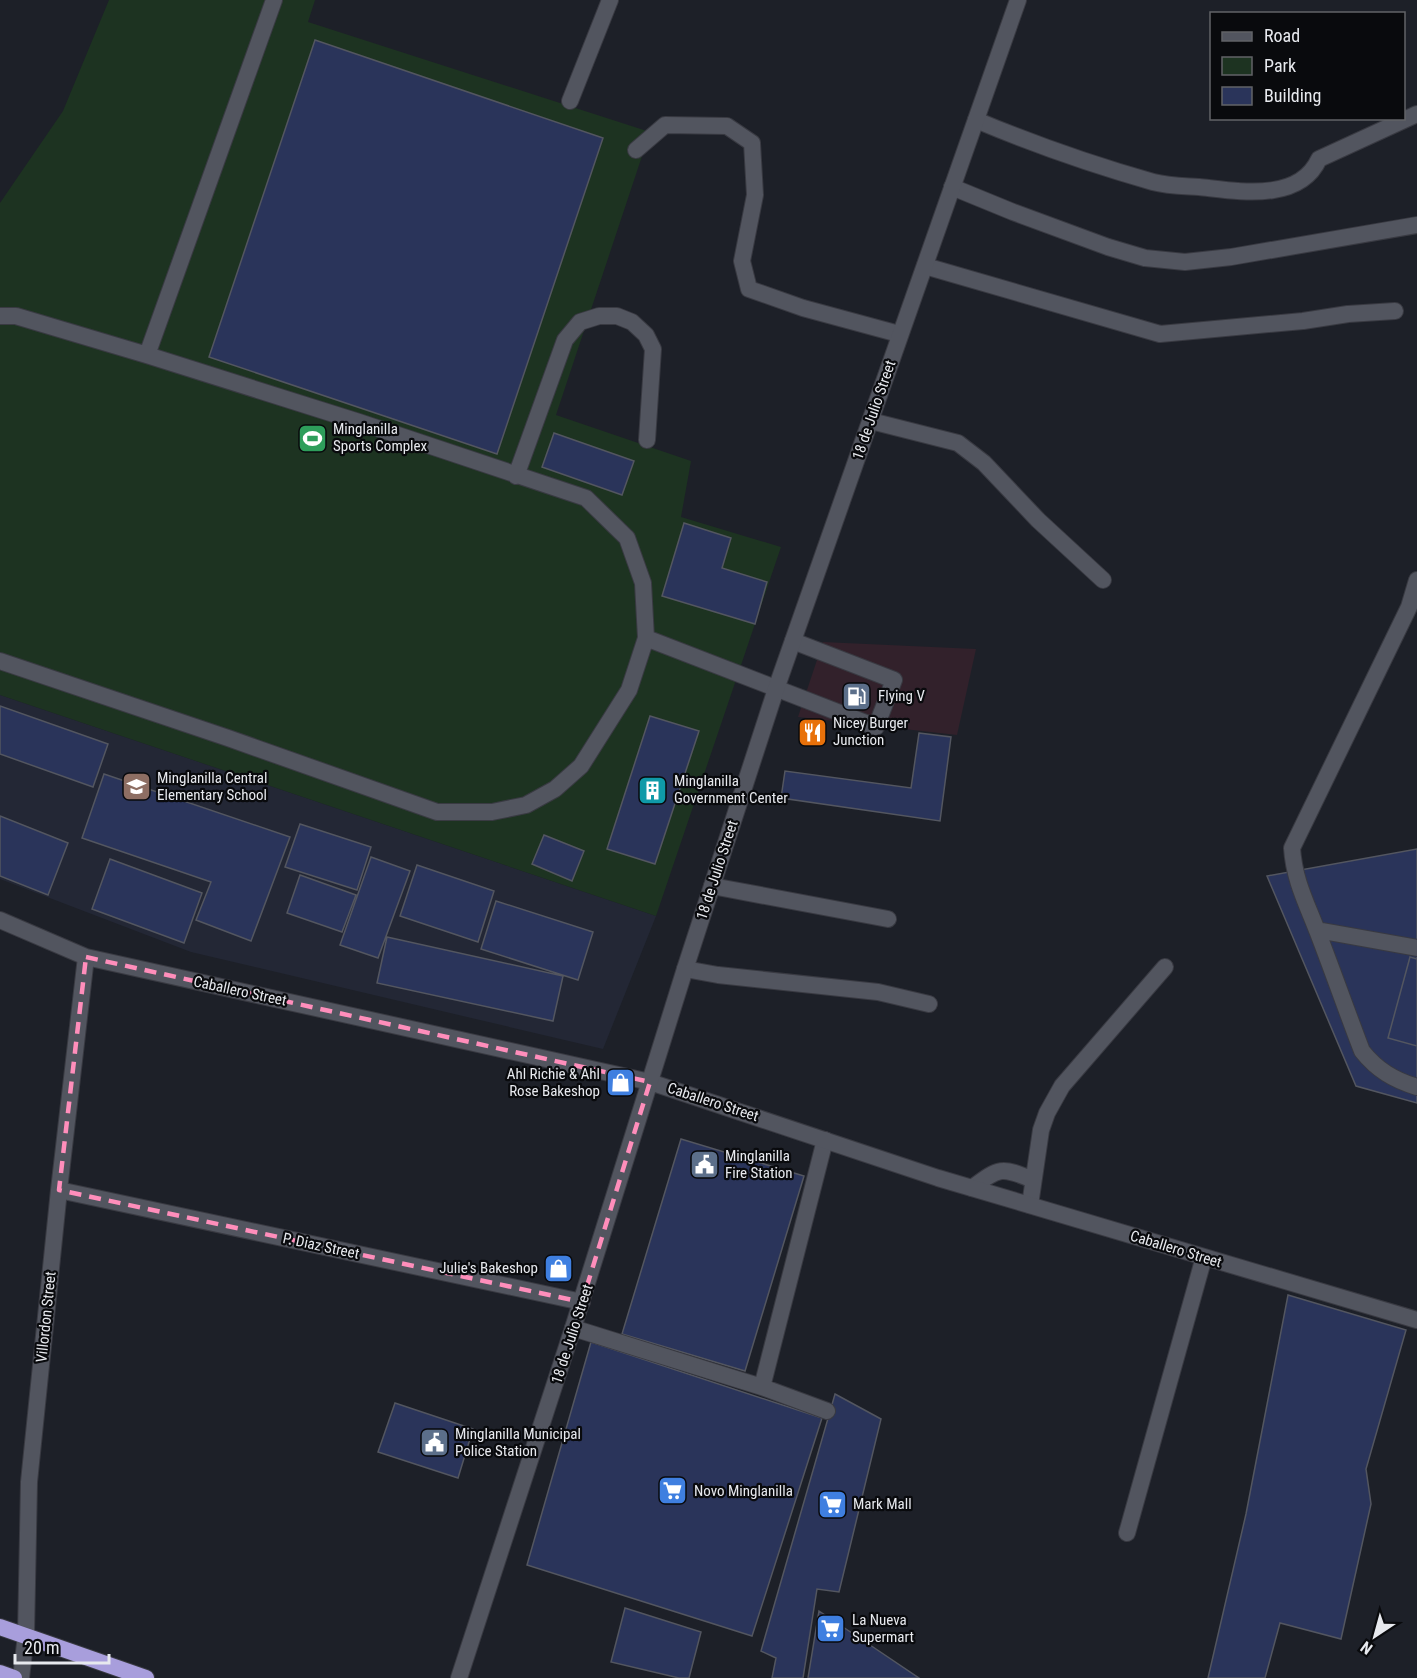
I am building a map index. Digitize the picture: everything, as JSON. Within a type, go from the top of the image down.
[{"type":"highway","points":[[0,1627],[146,1678]]},
{"type":"highway","points":[[0,1673],[14,1678]]},
{"type":"street","points":[[147,355],[274,0]]},
{"type":"street","points":[[570,101],[610,0]]},
{"type":"street","name":"18 de Julio Street","points":[[459,1678],[582,1302],[685,969],[776,689],[1018,0]]},
{"type":"street","points":[[976,120],[1021,139],[1155,183],[1249,193],[1271,192],[1298,181],[1312,171],[1319,159],[1404,120]]},
{"type":"street","points":[[636,150],[665,125],[727,126],[752,143],[755,195],[741,261],[749,289],[803,308],[899,334]]},
{"type":"street","points":[[952,187],[1108,247],[1145,258],[1185,262],[1231,257],[1417,225]]},
{"type":"street","points":[[925,266],[1160,334],[1395,311]]},
{"type":"street","points":[[0,316],[16,316],[147,355],[359,422],[586,498],[627,538],[643,583],[646,638],[629,690],[581,766],[555,789],[526,805],[492,812],[437,812],[0,661]]},
{"type":"street","points":[[516,476],[566,340],[580,322],[599,316],[617,316],[632,322],[646,335],[653,349],[647,440]]},
{"type":"street","points":[[871,421],[958,444],[984,463],[1038,520],[1103,580]]},
{"type":"street","points":[[1417,580],[1409,607],[1292,849],[1293,867],[1300,893],[1317,930],[1362,1051],[1374,1065],[1386,1074],[1417,1087]]},
{"type":"street","points":[[646,638],[876,727],[894,680],[793,641]]},
{"type":"street","points":[[712,886],[888,919]]},
{"type":"street","name":"Caballero Street","points":[[0,920],[86,957],[650,1082],[972,1188],[1417,1320]]},
{"type":"street","points":[[1317,930],[1417,948]]},
{"type":"street","name":"Villordon Street","points":[[21,1678],[26,1635],[29,1482],[86,957]]},
{"type":"street","points":[[1030,1205],[1041,1130],[1047,1113],[1062,1086],[1165,967]]},
{"type":"street","points":[[685,969],[718,975],[878,992],[929,1004]]},
{"type":"street","points":[[762,1387],[825,1140]]},
{"type":"street","points":[[972,1188],[998,1171],[1011,1171],[1033,1180]]},
{"type":"street","name":"P. Diaz Street","points":[[59,1190],[582,1302]]},
{"type":"street","points":[[1127,1533],[1204,1257]]},
{"type":"street","points":[[573,1328],[762,1387],[827,1411]]},
{"type":"highlighted area","points":[[86,957],[650,1082],[582,1302],[59,1190]]},
{"type":"shaded area","points":[[823,642],[976,649],[957,735],[798,717]]},
{"type":"shaded area","name":"Minglanilla Central Elementary School","points":[[0,695],[656,916],[603,1049],[191,952],[0,879]]},
{"type":"green space","name":"Minglanilla Sports Complex","points":[[109,0],[315,0],[308,22],[650,132],[556,415],[691,461],[681,517],[781,547],[656,916],[0,695],[0,203],[63,111]]},
{"type":"building","points":[[315,40],[603,138],[497,454],[209,357]]},
{"type":"building","points":[[554,433],[634,461],[622,495],[542,467]]},
{"type":"building","points":[[684,523],[731,538],[722,568],[767,582],[755,624],[662,596]]},
{"type":"building","points":[[0,706],[108,744],[93,787],[0,754]]},
{"type":"building","name":"Minglanilla Government Center","points":[[650,716],[699,731],[655,864],[607,849]]},
{"type":"building","points":[[919,733],[951,737],[940,821],[781,798],[785,771],[911,788]]},
{"type":"building","points":[[104,774],[290,837],[251,941],[196,920],[211,882],[82,838]]},
{"type":"building","points":[[0,816],[68,843],[48,895],[0,876]]},
{"type":"building","points":[[300,824],[371,847],[357,890],[285,867]]},
{"type":"building","points":[[544,835],[584,851],[572,881],[532,864]]},
{"type":"building","points":[[1417,849],[1417,1103],[1356,1086],[1267,876]]},
{"type":"building","points":[[371,857],[410,871],[378,958],[340,945]]},
{"type":"building","points":[[110,859],[202,893],[184,943],[92,909]]},
{"type":"building","points":[[417,865],[494,891],[478,942],[400,916]]},
{"type":"building","points":[[300,875],[356,895],[342,932],[287,913]]},
{"type":"building","points":[[496,901],[593,932],[578,980],[481,949]]},
{"type":"building","points":[[387,937],[563,976],[553,1021],[377,983]]},
{"type":"building","points":[[1410,957],[1417,959],[1417,1046],[1388,1038]]},
{"type":"building","points":[[681,1139],[804,1176],[745,1371],[622,1334]]},
{"type":"building","points":[[1288,1295],[1406,1330],[1366,1469],[1371,1504],[1341,1639],[1280,1623],[1265,1678],[1208,1678],[1246,1514]]},
{"type":"building","name":"Novo Minglanilla","points":[[591,1342],[822,1418],[752,1636],[527,1565]]},
{"type":"building","name":"Mark Mall","points":[[835,1394],[881,1419],[839,1592],[817,1589],[803,1678],[772,1678],[776,1658],[761,1651]]},
{"type":"building","points":[[395,1403],[473,1429],[458,1478],[378,1452]]},
{"type":"building","points":[[625,1608],[701,1632],[689,1678],[679,1678],[611,1662]]},
{"type":"building","name":"La Nueva Supermart","points":[[819,1611],[873,1647],[919,1678],[808,1678]]},
{"type":"place","name":"Minglanilla Sports Complex","points":[[312,438]]},
{"type":"place","name":"Flying V","points":[[857,696]]},
{"type":"place","name":"Nicey Burger Junction","points":[[812,732]]},
{"type":"place","name":"Minglanilla Central Elementary School","points":[[136,787]]},
{"type":"place","name":"Minglanilla Government Center","points":[[653,790]]},
{"type":"place","name":"Ahl Richie & Ahl Rose Bakeshop","points":[[621,1083]]},
{"type":"place","name":"Minglanilla Fire Station","points":[[704,1165]]},
{"type":"place","name":"Julie's Bakeshop","points":[[559,1268]]},
{"type":"place","name":"Minglanilla Municipal Police Station","points":[[434,1443]]},
{"type":"place","name":"Novo Minglanilla","points":[[673,1491]]},
{"type":"place","name":"Mark Mall","points":[[832,1504]]},
{"type":"place","name":"La Nueva Supermart","points":[[831,1629]]}]
